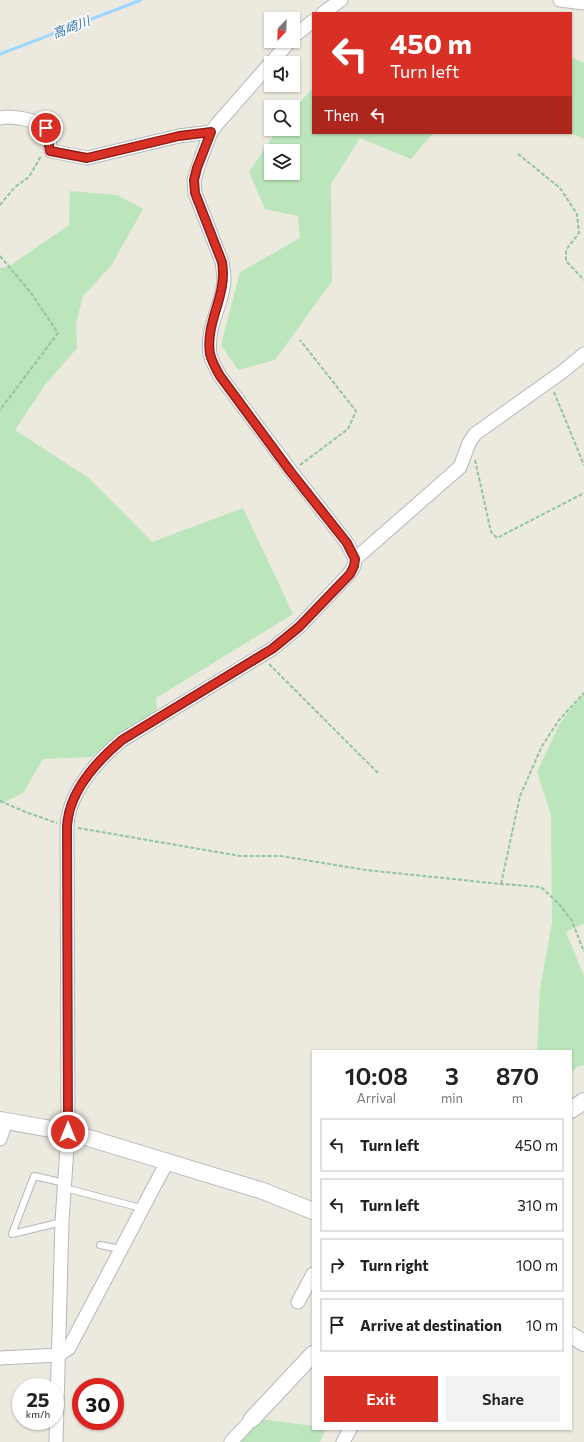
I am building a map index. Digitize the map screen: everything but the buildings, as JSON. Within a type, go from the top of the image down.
[{"type":"street","points":[[324,12],[341,0]]},
{"type":"street","points":[[560,0],[584,3]]},
{"type":"street","points":[[300,31],[312,22]]},
{"type":"street","points":[[56,1442],[62,1222],[68,1132],[67,826],[71,804],[77,792],[96,766],[122,740],[261,656],[299,627],[350,574],[354,566],[355,559],[347,543],[290,471],[220,376],[210,354],[211,327],[222,292],[223,271],[222,262],[195,193],[194,180],[211,132],[284,48]]},
{"type":"street","points":[[0,118],[5,116],[38,122],[46,128],[50,151],[87,158],[179,136],[211,132]]},
{"type":"street","points":[[355,559],[460,468],[466,450],[475,434],[584,354]]},
{"type":"street","points":[[572,1109],[584,1101]]},
{"type":"street","points":[[0,1139],[3,1121],[68,1132],[263,1191],[312,1211]]},
{"type":"street","points":[[0,1358],[58,1355],[69,1348],[141,1208],[167,1162]]},
{"type":"street","points":[[298,1302],[312,1276]]},
{"type":"street","points":[[572,1336],[584,1343]]},
{"type":"street","points":[[231,1442],[312,1355]]},
{"type":"street","points":[[343,1442],[349,1430]]},
{"type":"lane","points":[[62,1222],[12,1234],[34,1176],[141,1208]]},
{"type":"lane","points":[[100,1245],[120,1249]]},
{"type":"path","points":[[0,204],[15,187],[29,177],[40,156],[50,151]]},
{"type":"path","points":[[518,154],[560,188],[577,214],[579,233],[566,250],[566,261],[584,280]]},
{"type":"path","points":[[0,256],[31,293],[58,333],[0,410]]},
{"type":"path","points":[[290,471],[348,429],[356,411],[300,340]]},
{"type":"path","points":[[549,380],[584,465]]},
{"type":"path","points":[[466,450],[475,459],[490,532],[497,538],[584,493]]},
{"type":"path","points":[[261,656],[378,773]]},
{"type":"path","points":[[501,884],[520,796],[542,746],[559,720],[584,693]]},
{"type":"path","points":[[0,801],[23,811],[67,826],[240,856],[281,856],[366,870],[541,887],[559,904],[572,921],[584,952]]},
{"type":"green space","points":[[572,57],[584,63],[584,139],[572,133]]},
{"type":"green space","points":[[312,89],[312,134],[432,134],[411,159],[360,138],[331,184],[332,281],[275,360],[238,370],[221,345],[240,272],[300,238],[298,216],[265,209],[249,172],[264,150],[264,180],[300,180],[300,144],[268,144],[273,136],[300,136],[300,102]]},
{"type":"green space","points":[[70,191],[117,195],[143,209],[111,266],[83,296],[76,324],[77,348],[45,385],[15,430],[90,479],[152,542],[243,508],[293,614],[156,698],[157,709],[91,757],[43,759],[23,793],[0,804],[0,268],[8,267],[69,225]]},
{"type":"green space","points":[[584,693],[584,923],[566,932],[584,976],[584,1065],[577,1067],[572,1072],[572,1050],[537,1050],[540,989],[552,923],[551,815],[537,772],[560,723]]},
{"type":"green space","points":[[260,1419],[312,1426],[312,1430],[325,1430],[320,1442],[241,1442]]},
{"type":"waterway","name":"高崎川","points":[[0,54],[141,0]]},
{"type":"route","points":[[46,128],[50,151],[87,158],[179,136],[211,132],[194,180],[195,193],[222,262],[224,281],[211,327],[210,354],[220,376],[290,471],[347,543],[352,550],[355,559],[354,566],[350,574],[299,627],[272,649],[254,661],[122,740],[96,766],[77,792],[71,804],[67,826],[68,1132]]}]
